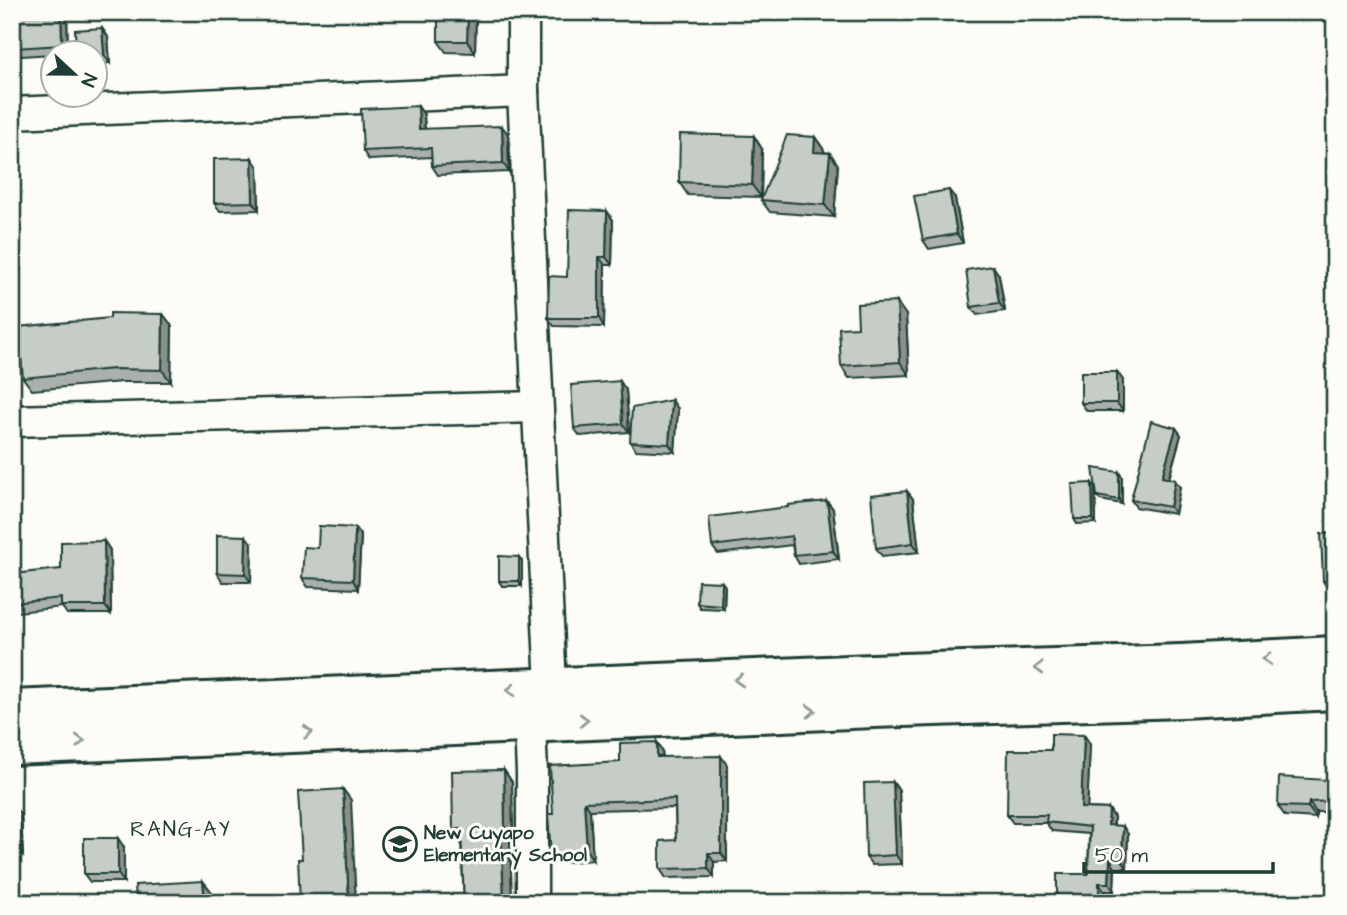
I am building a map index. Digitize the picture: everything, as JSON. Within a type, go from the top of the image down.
[{"type":"highway","points":[[12,710],[1335,656]]},
{"type":"highway","points":[[12,745],[1335,690]]},
{"type":"street","points":[[523,12],[523,91],[551,687]]},
{"type":"street","points":[[12,113],[523,91]]},
{"type":"street","points":[[12,421],[537,407]]},
{"type":"street","points":[[530,723],[531,903]]},
{"type":"building","points":[[13,12],[61,12],[62,38],[38,38],[38,47],[15,48]]},
{"type":"building","points":[[438,12],[468,12],[467,41],[438,41]]},
{"type":"building","points":[[102,28],[103,38],[75,38],[75,30]]},
{"type":"building","points":[[418,106],[419,129],[502,126],[503,163],[432,166],[431,148],[363,151],[361,109]]},
{"type":"building","points":[[680,134],[754,136],[752,185],[679,182]]},
{"type":"building","points":[[787,135],[815,137],[814,152],[830,153],[825,205],[761,200]]},
{"type":"building","points":[[252,158],[253,202],[214,203],[214,159]]},
{"type":"building","points":[[949,190],[957,234],[923,240],[914,196]]},
{"type":"building","points":[[569,210],[607,211],[606,257],[599,257],[599,318],[548,318],[549,276],[567,277]]},
{"type":"building","points":[[993,266],[999,303],[971,307],[966,270]]},
{"type":"building","points":[[897,302],[900,362],[841,366],[839,328],[858,327],[857,304]]},
{"type":"building","points":[[110,313],[163,314],[162,370],[113,369],[23,378],[18,327],[110,318]]},
{"type":"building","points":[[1081,372],[1117,372],[1117,403],[1081,403]]},
{"type":"building","points":[[620,381],[623,424],[574,428],[571,385]]},
{"type":"building","points":[[672,400],[669,444],[630,442],[632,408]]},
{"type":"building","points":[[1151,421],[1176,428],[1162,477],[1175,480],[1170,507],[1131,500]]},
{"type":"building","points":[[1093,468],[1119,472],[1119,500],[1097,496]]},
{"type":"building","points":[[1092,483],[1093,519],[1074,519],[1072,484]]},
{"type":"building","points":[[907,491],[913,543],[876,548],[871,495]]},
{"type":"building","points":[[827,501],[833,551],[794,555],[792,536],[712,546],[709,517]]},
{"type":"building","points":[[319,526],[355,528],[353,580],[302,578],[304,547],[318,548]]},
{"type":"building","points":[[1335,533],[1335,580],[1323,581],[1321,534]]},
{"type":"building","points":[[217,535],[246,536],[245,574],[217,573]]},
{"type":"building","points":[[104,541],[105,606],[61,606],[61,598],[13,603],[12,574],[61,569],[61,542]]},
{"type":"building","points":[[499,556],[519,557],[519,581],[499,581]]},
{"type":"building","points":[[698,581],[722,582],[721,605],[697,603]]},
{"type":"building","points":[[1051,734],[1084,735],[1081,808],[1109,809],[1108,825],[1123,826],[1122,860],[1110,859],[1109,883],[1099,883],[1099,903],[1057,903],[1057,874],[1088,874],[1090,827],[1046,822],[1047,815],[1007,815],[1008,750],[1051,750]]},
{"type":"building","points":[[657,742],[657,757],[721,756],[721,853],[708,853],[708,868],[660,869],[660,841],[676,840],[675,799],[584,802],[587,851],[551,855],[548,814],[553,814],[550,766],[620,762],[620,743]]},
{"type":"building","points":[[504,770],[505,829],[501,829],[504,903],[464,903],[461,829],[453,829],[452,771]]},
{"type":"building","points":[[1327,773],[1335,773],[1335,801],[1309,802],[1308,807],[1278,806],[1279,777],[1327,780]]},
{"type":"building","points":[[893,782],[896,855],[866,857],[864,783]]},
{"type":"building","points":[[343,789],[349,903],[300,903],[298,859],[302,859],[298,792]]},
{"type":"building","points":[[12,807],[15,807],[17,847],[12,847]]},
{"type":"building","points":[[84,838],[118,838],[118,874],[84,874]]},
{"type":"building","points":[[203,881],[205,903],[136,903],[135,885]]},
{"type":"place","name":"New Cuyapo Elementary School","points":[[400,844]]},
{"type":"district","name":"RANG-AY","points":[[181,829]]}]
